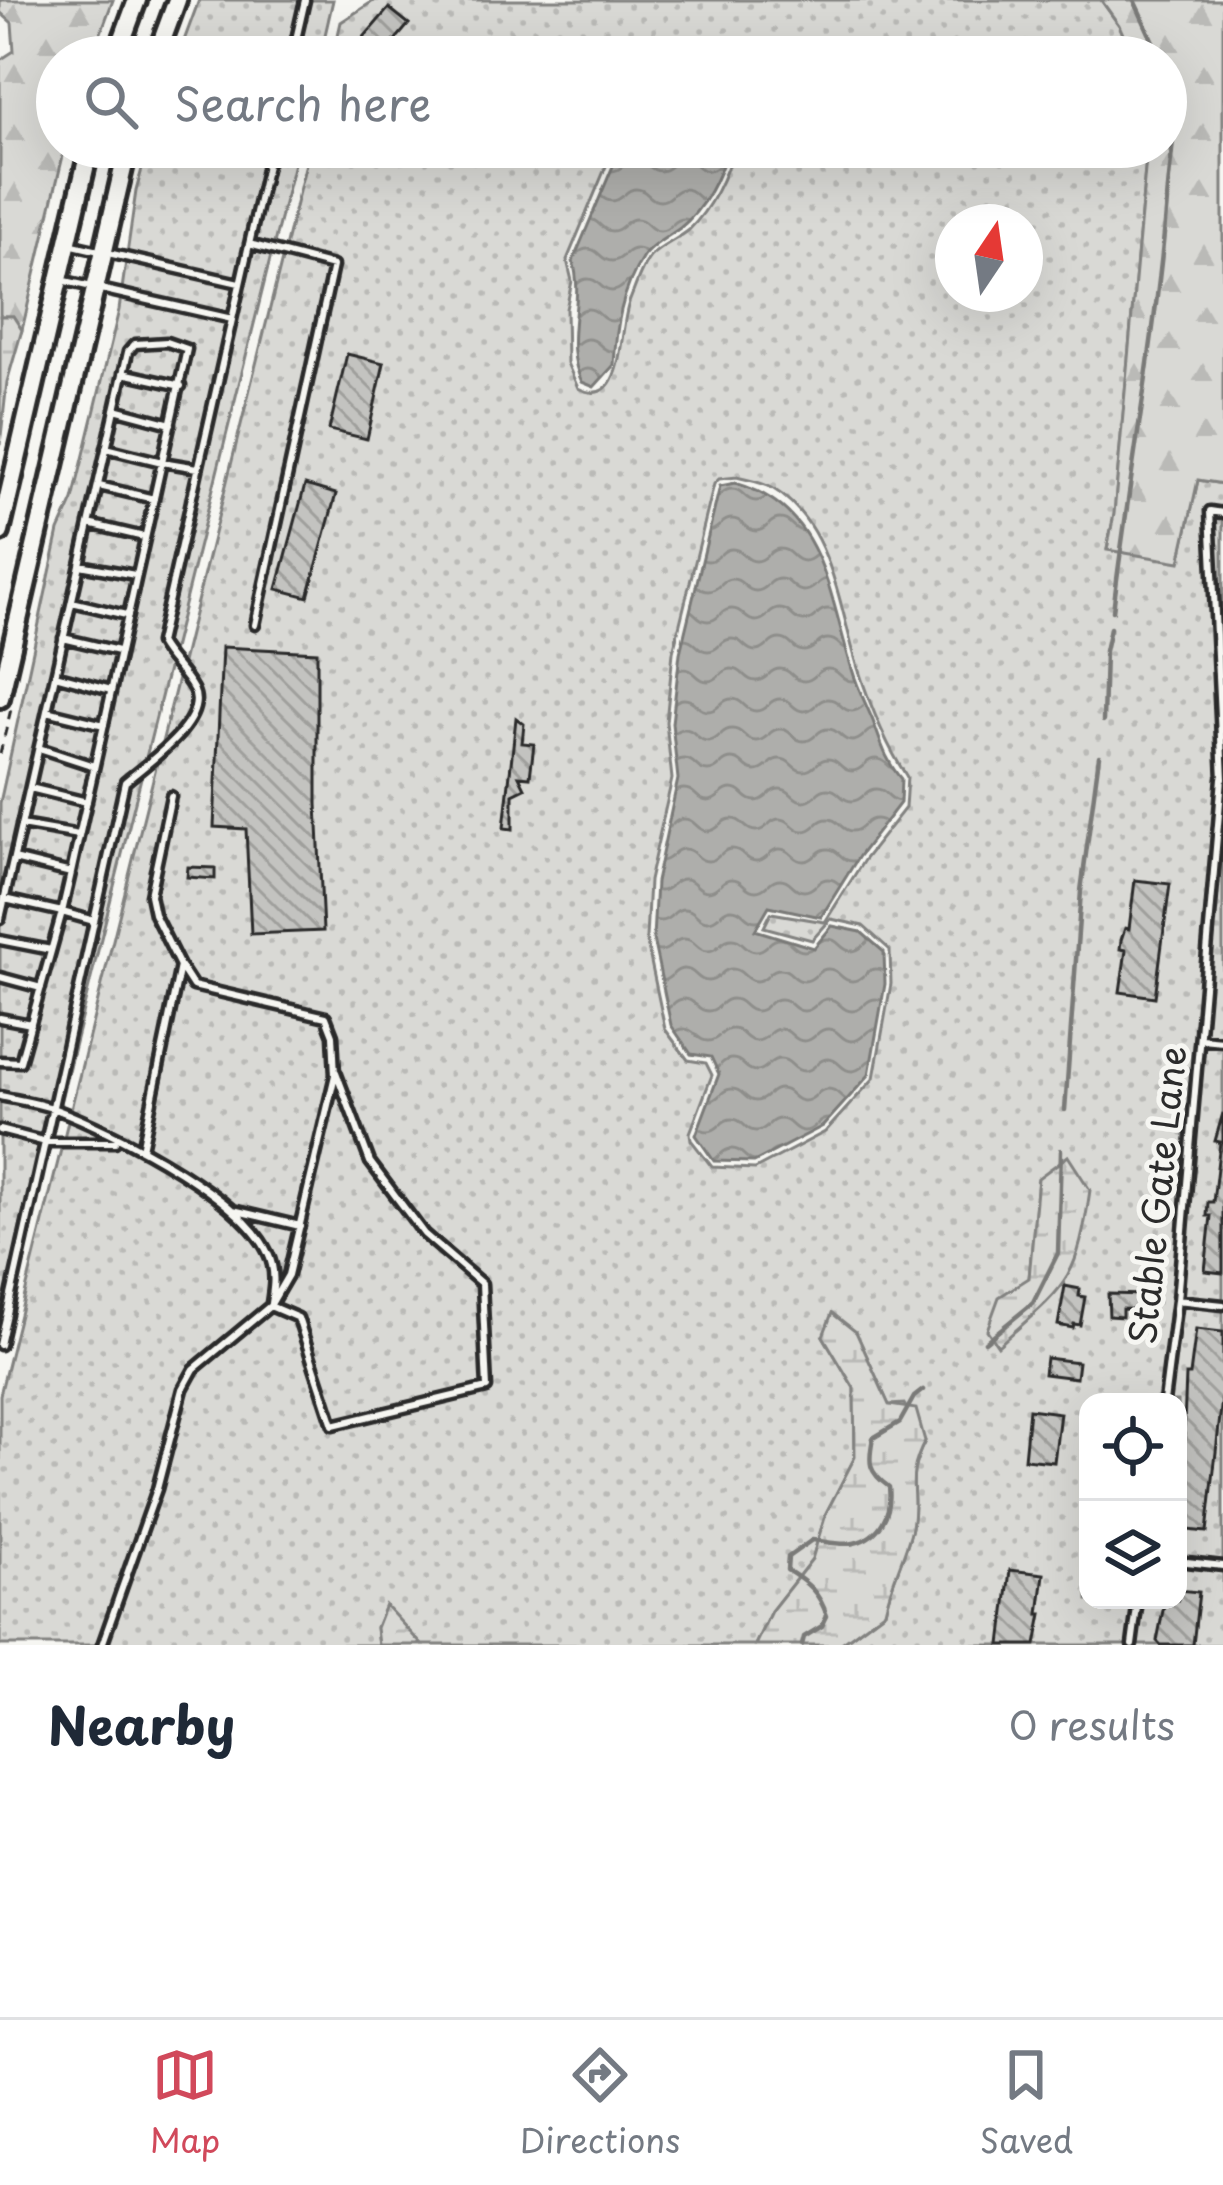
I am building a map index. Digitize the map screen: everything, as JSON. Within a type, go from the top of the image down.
[{"type":"main road","points":[[124,36],[137,0]]},
{"type":"main road","points":[[164,36],[177,0]]},
{"type":"main road","points":[[0,532],[85,168]]},
{"type":"main road","points":[[0,698],[123,168]]},
{"type":"lane","points":[[296,36],[304,0]]},
{"type":"lane","points":[[0,1346],[125,782],[190,724],[196,706],[196,693],[159,644],[267,168]]},
{"type":"lane","points":[[65,244],[239,283]]},
{"type":"lane","points":[[250,244],[334,266],[255,625]]},
{"type":"lane","points":[[57,280],[232,319]]},
{"type":"lane","points":[[0,919],[128,352],[135,344],[166,342],[187,349],[181,386],[62,912],[20,1062],[0,1061]]},
{"type":"lane","points":[[123,374],[181,386]]},
{"type":"lane","points":[[115,409],[171,424]]},
{"type":"lane","points":[[106,448],[198,468]]},
{"type":"lane","points":[[98,486],[154,500]]},
{"type":"lane","name":"Stable Gate Lane","points":[[1165,1393],[1222,778],[1210,511],[1223,513]]},
{"type":"lane","points":[[89,524],[145,537]]},
{"type":"lane","points":[[80,565],[137,575]]},
{"type":"lane","points":[[71,602],[128,615]]},
{"type":"lane","points":[[64,638],[120,651]]},
{"type":"lane","points":[[55,675],[111,689]]},
{"type":"lane","points":[[47,711],[104,724]]},
{"type":"lane","points":[[39,748],[94,766]]},
{"type":"lane","points":[[30,788],[87,802]]},
{"type":"lane","points":[[102,1645],[158,1489],[183,1389],[194,1369],[270,1306],[288,1275],[335,1069],[333,1034],[326,1017],[193,986],[180,966],[159,925],[151,895],[171,796]]},
{"type":"lane","points":[[21,825],[79,835]]},
{"type":"lane","points":[[14,860],[71,873]]},
{"type":"lane","points":[[4,899],[94,921]]},
{"type":"lane","points":[[0,940],[51,950]]},
{"type":"lane","points":[[142,1149],[180,966]]},
{"type":"lane","points":[[0,977],[41,988]]},
{"type":"lane","points":[[0,1018],[31,1024]]},
{"type":"lane","points":[[1201,1039],[1223,1041]]},
{"type":"lane","points":[[270,1306],[298,1318],[333,1425],[487,1388],[482,1283],[424,1234],[370,1162],[335,1069]]},
{"type":"lane","points":[[0,1096],[53,1108],[181,1171],[262,1241],[272,1264],[270,1306]]},
{"type":"lane","points":[[0,1130],[46,1142],[121,1142]]},
{"type":"lane","points":[[230,1210],[300,1226]]},
{"type":"lane","points":[[1177,1300],[1223,1305]]},
{"type":"lane","points":[[1187,1562],[1223,1566]]},
{"type":"lane","points":[[1132,1645],[1137,1609]]},
{"type":"green space","points":[[0,0],[113,0],[100,36],[36,36],[36,168],[60,168],[22,330],[13,316],[0,316],[0,60],[14,51],[12,23],[0,12]]},
{"type":"green space","points":[[199,0],[333,0],[325,36],[186,36]]},
{"type":"green space","points":[[375,0],[1101,0],[1124,36],[338,36],[341,22]]},
{"type":"green space","points":[[1101,0],[1223,0],[1223,484],[1198,480],[1180,562],[1107,550],[1145,168],[1187,168],[1187,36],[1124,36]]},
{"type":"green space","points":[[142,168],[293,168],[0,1344],[0,803],[59,531],[73,500],[119,310]]},
{"type":"green space","points":[[305,168],[605,168],[567,260],[572,281],[566,309],[567,363],[578,388],[594,392],[613,378],[626,312],[644,267],[704,212],[726,168],[1145,168],[1107,549],[1180,561],[1198,480],[1223,484],[1223,1645],[839,1645],[885,1611],[912,1527],[914,1476],[925,1441],[904,1404],[889,1405],[856,1332],[823,1336],[854,1388],[855,1457],[826,1513],[812,1559],[771,1611],[755,1645],[422,1645],[385,1606],[376,1627],[378,1645],[0,1645],[0,1395]],"holes":[[[737,477],[768,486],[792,504],[821,545],[873,710],[907,777],[905,808],[864,860],[825,922],[771,913],[764,927],[812,940],[831,919],[863,926],[890,950],[891,984],[874,1078],[825,1132],[755,1169],[712,1167],[690,1133],[712,1075],[706,1063],[688,1060],[665,1029],[646,938],[649,881],[672,779],[666,722],[673,652],[714,484]],[[1038,1178],[1065,1286],[1029,1278]]]},
{"type":"green space","points":[[0,316],[13,316],[22,330],[7,382],[0,445]]},
{"type":"green space","points":[[1068,1156],[1090,1190],[1073,1264],[1054,1294],[998,1346],[987,1330],[999,1297],[1029,1278],[1038,1178]]},
{"type":"green space","points":[[832,1313],[856,1332],[889,1405],[916,1409],[925,1441],[914,1476],[912,1527],[885,1611],[839,1645],[755,1645],[771,1611],[812,1559],[826,1513],[855,1457],[854,1388],[823,1336]]},
{"type":"green space","points":[[385,1605],[422,1645],[378,1645],[376,1628]]},
{"type":"water","points":[[612,168],[720,168],[704,202],[643,257],[621,310],[614,365],[594,387],[582,382],[576,367],[573,261]]},
{"type":"water","points":[[735,483],[765,495],[805,533],[828,583],[856,682],[884,752],[901,779],[900,803],[821,917],[769,906],[755,930],[814,948],[832,926],[861,932],[884,952],[885,984],[869,1075],[823,1126],[754,1162],[714,1161],[696,1135],[719,1074],[711,1057],[691,1054],[671,1025],[653,939],[656,882],[678,779],[672,723],[680,653],[720,486]]},
{"type":"building","points":[[389,8],[409,24],[399,36],[365,36]]},
{"type":"building","points":[[347,354],[384,363],[367,439],[329,430]]},
{"type":"building","points":[[305,485],[336,494],[308,597],[277,589]]},
{"type":"building","points":[[222,647],[317,652],[323,931],[251,934],[246,829],[214,827]]},
{"type":"building","points":[[516,718],[524,724],[522,743],[534,744],[530,777],[519,776],[525,788],[513,794],[513,829],[504,828]]},
{"type":"building","points":[[188,867],[215,868],[215,879],[187,877]]},
{"type":"building","points":[[1135,880],[1170,884],[1155,997],[1120,992],[1126,950],[1120,949],[1121,940],[1125,928],[1129,929]]},
{"type":"building","points":[[1223,1113],[1223,1273],[1205,1271],[1211,1216],[1207,1216],[1208,1202],[1213,1202],[1220,1142],[1215,1141]]},
{"type":"building","points":[[1065,1286],[1080,1289],[1079,1296],[1085,1297],[1080,1325],[1073,1328],[1058,1325]]},
{"type":"building","points":[[1108,1294],[1146,1295],[1146,1310],[1122,1309],[1122,1317],[1109,1316]]},
{"type":"building","points":[[1196,1329],[1223,1332],[1223,1390],[1207,1532],[1187,1530],[1185,1393],[1186,1375],[1190,1375]]},
{"type":"building","points":[[1046,1358],[1078,1362],[1076,1378],[1044,1374]]},
{"type":"building","points":[[1029,1409],[1060,1413],[1054,1462],[1024,1459]]},
{"type":"building","points":[[1010,1570],[1044,1574],[1036,1645],[1001,1645]]},
{"type":"building","points":[[1187,1591],[1199,1592],[1193,1645],[1157,1641],[1163,1609],[1187,1609]]},
{"type":"waterway","points":[[1134,0],[1150,36]]},
{"type":"waterway","points":[[1113,611],[1171,168]]},
{"type":"waterway","points":[[1103,721],[1110,628]]},
{"type":"waterway","points":[[1065,1110],[1081,891],[1099,756]]},
{"type":"waterway","points":[[985,1342],[1033,1303],[1058,1253],[1061,1150]]},
{"type":"waterway","points":[[802,1645],[804,1637],[822,1626],[827,1616],[812,1589],[787,1570],[788,1557],[812,1540],[850,1544],[878,1529],[889,1505],[889,1487],[871,1466],[873,1438],[900,1422],[923,1390]]}]
